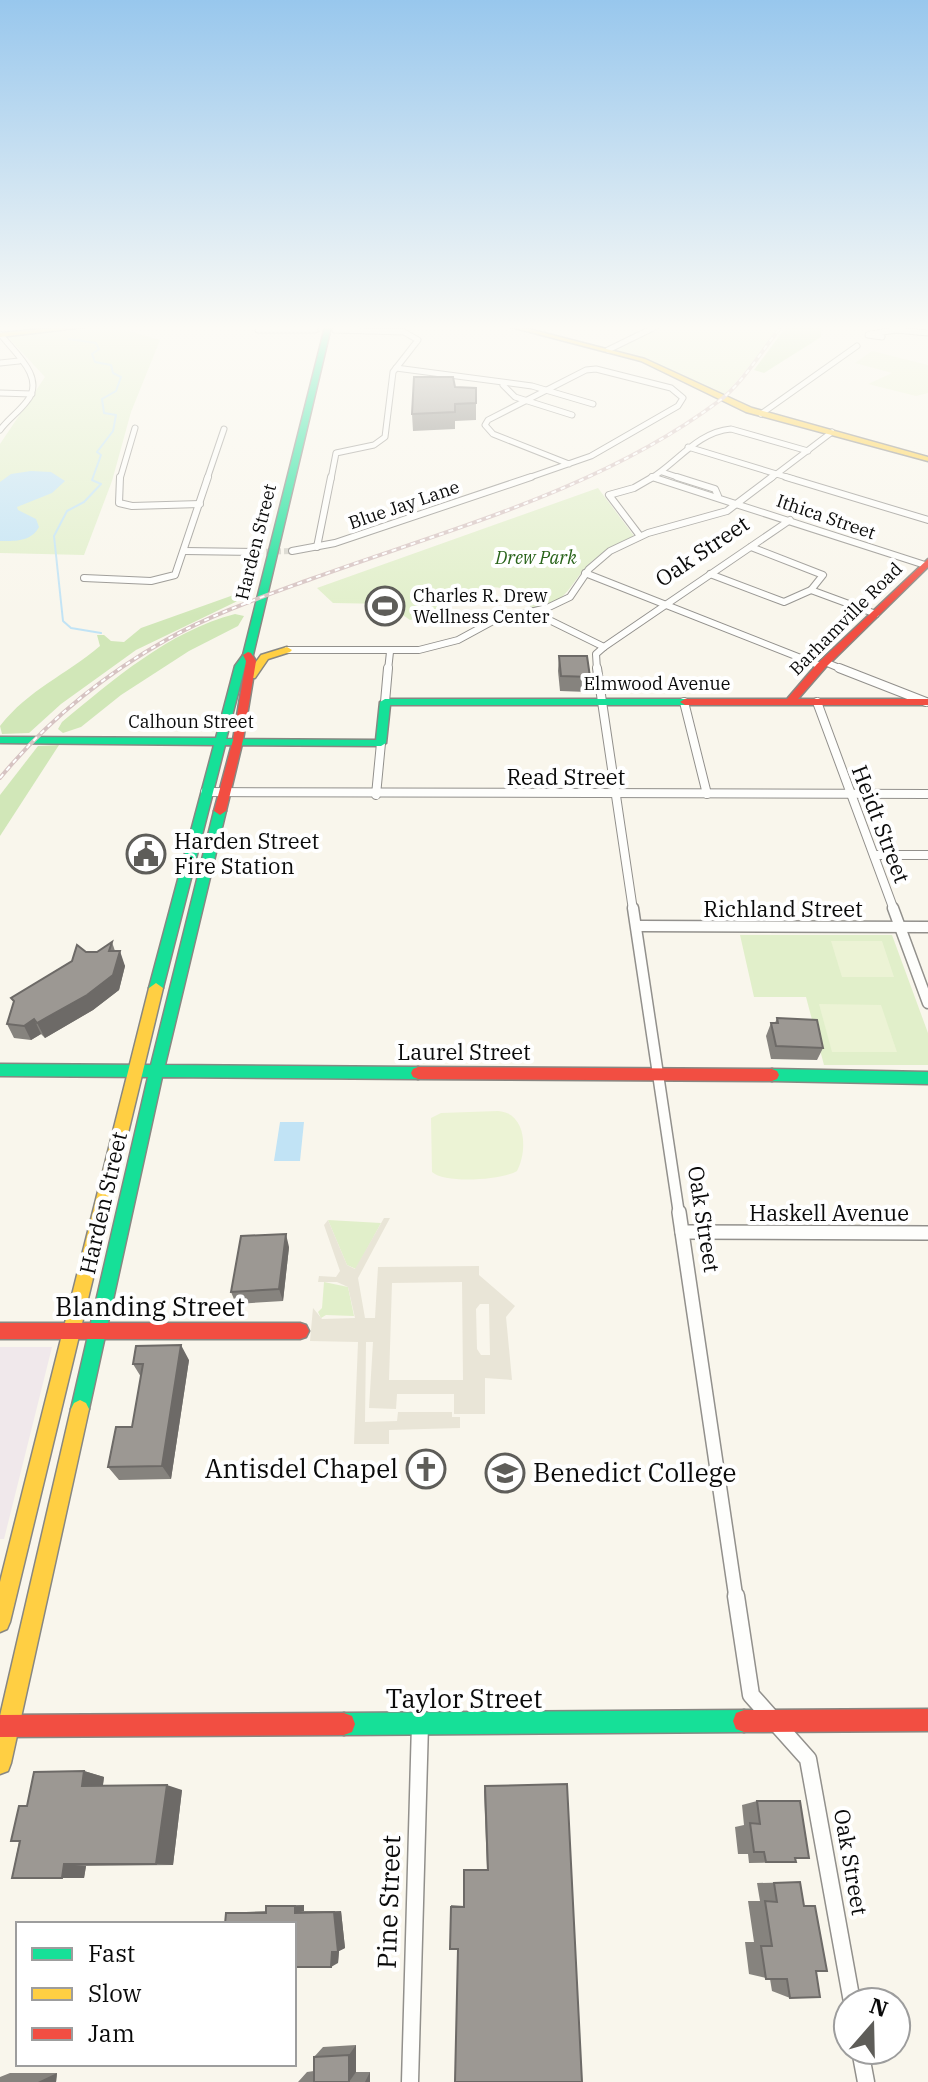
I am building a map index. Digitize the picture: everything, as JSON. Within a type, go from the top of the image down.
[{"type":"main road","name":"Harden Street","points":[[0,1622],[218,739],[241,661],[248,655],[303,424]]},
{"type":"main road","points":[[801,424],[928,459]]},
{"type":"main road","name":"Barhamville Road","points":[[790,702],[823,664],[927,564]]},
{"type":"main road","points":[[252,637],[263,646],[287,650]]},
{"type":"main road","points":[[247,683],[262,658],[287,650]]},
{"type":"main road","name":"Harden Street","points":[[0,1763],[4,1726],[156,1074],[238,740],[251,661],[248,655]]},
{"type":"main road","points":[[381,743],[385,702]]},
{"type":"main road","name":"Elmwood Avenue","points":[[385,702],[927,702]]},
{"type":"main road","name":"Calhoun Street","points":[[0,740],[218,739],[381,743]]},
{"type":"main road","name":"Laurel Street","points":[[0,1070],[136,1071],[156,1074],[657,1073],[928,1078]]},
{"type":"main road","name":"Blanding Street","points":[[0,1331],[300,1331]]},
{"type":"main road","name":"Taylor Street","points":[[4,1726],[928,1720]]},
{"type":"street","points":[[317,547],[336,453],[374,445],[385,437],[387,424]]},
{"type":"street","name":"Blue Jay Lane","points":[[486,424],[488,431],[569,464]]},
{"type":"street","name":"Blue Jay Lane","points":[[292,551],[317,547],[569,464],[591,456],[648,424]]},
{"type":"street","points":[[135,428],[119,481],[119,503],[132,506],[200,504]]},
{"type":"street","points":[[84,578],[168,579],[175,575],[224,429]]},
{"type":"street","points":[[640,536],[609,495],[634,488],[662,472],[688,447],[723,429],[808,451]]},
{"type":"street","points":[[287,650],[390,652],[442,645],[493,621],[570,597],[585,573],[610,551],[640,536],[727,511],[832,432]]},
{"type":"street","points":[[688,447],[928,520]]},
{"type":"street","name":"Ithica Street","points":[[662,472],[715,489],[718,496]]},
{"type":"street","name":"Ithica Street","points":[[652,477],[927,564]]},
{"type":"street","name":"Oak Street","points":[[790,520],[596,654],[639,926],[657,1073],[751,1695],[808,1759],[849,1986]]},
{"type":"street","points":[[710,574],[784,602],[811,590],[822,573],[751,547]]},
{"type":"street","points":[[184,551],[257,552]]},
{"type":"street","points":[[585,573],[927,702]]},
{"type":"street","points":[[811,590],[876,614]]},
{"type":"street","points":[[531,611],[604,647]]},
{"type":"street","points":[[385,702],[390,652]]},
{"type":"street","points":[[684,702],[707,794]]},
{"type":"street","name":"Heidt Street","points":[[817,702],[928,1003]]},
{"type":"street","points":[[376,795],[381,743]]},
{"type":"street","name":"Read Street","points":[[205,792],[376,795],[928,794]]},
{"type":"street","points":[[874,855],[928,855]]},
{"type":"street","name":"Richland Street","points":[[639,926],[928,927]]},
{"type":"street","name":"Haskell Avenue","points":[[682,1232],[928,1233]]},
{"type":"street","name":"Pine Street","points":[[410,2082],[420,1724]]},
{"type":"shaded area","points":[[384,1218],[390,1218],[358,1278],[365,1318],[375,1318],[378,1267],[479,1266],[479,1275],[515,1306],[506,1317],[512,1380],[485,1378],[485,1414],[454,1414],[454,1394],[397,1394],[396,1409],[369,1408],[373,1342],[366,1342],[365,1422],[397,1421],[398,1412],[452,1412],[452,1417],[460,1417],[460,1428],[389,1430],[389,1444],[354,1444],[358,1342],[310,1341],[313,1308],[322,1319],[355,1318],[348,1287],[337,1282],[318,1282],[319,1276],[336,1277],[340,1271],[324,1225],[328,1220],[347,1265],[355,1269]],"holes":[[[462,1282],[463,1380],[389,1380],[392,1283]],[[480,1304],[489,1304],[490,1355],[481,1355],[477,1349],[476,1309]]]},
{"type":"shaded area","points":[[0,1347],[52,1347],[4,1539],[0,1539]]},
{"type":"green space","points":[[13,424],[128,424],[112,481],[84,555],[0,553],[0,444]]},
{"type":"green space","name":"Drew Park","points":[[598,488],[634,536],[597,557],[565,594],[553,603],[533,608],[504,589],[492,587],[410,620],[387,604],[333,603],[317,588]]},
{"type":"green space","points":[[256,579],[250,595],[136,650],[61,704],[29,733],[2,734],[0,726],[23,702],[100,646],[97,635],[124,642],[141,628],[242,592],[240,584]]},
{"type":"green space","points":[[235,614],[244,616],[238,626],[189,651],[121,695],[81,727],[63,733],[58,729],[62,722],[143,659],[187,632]]},
{"type":"green space","points":[[59,745],[0,836],[0,795],[38,746]]},
{"type":"green space","points":[[740,935],[892,935],[928,1033],[928,1065],[824,1065],[806,997],[754,997]]},
{"type":"green space","points":[[831,941],[882,941],[894,977],[842,977]]},
{"type":"green space","points":[[819,1004],[881,1005],[897,1052],[832,1052]]},
{"type":"green space","points":[[498,1111],[514,1118],[522,1134],[523,1153],[517,1171],[499,1177],[474,1179],[449,1178],[432,1172],[431,1118],[441,1113]]},
{"type":"green space","points":[[328,1220],[381,1223],[356,1269],[347,1265]]},
{"type":"green space","points":[[324,1282],[348,1287],[354,1316],[326,1315],[321,1318],[318,1312],[322,1308]]},
{"type":"water","points":[[51,472],[65,481],[52,493],[17,507],[36,519],[39,527],[32,536],[22,540],[0,541],[0,482],[11,474]]},
{"type":"water","points":[[280,1122],[304,1122],[300,1161],[274,1161]]},
{"type":"building","points":[[559,656],[587,656],[590,677],[561,676]]},
{"type":"building","points":[[112,942],[109,951],[120,951],[113,975],[87,995],[37,1023],[34,1019],[24,1026],[7,1024],[14,1001],[11,998],[72,961],[77,945],[86,952],[97,952]]},
{"type":"building","points":[[777,1018],[817,1020],[823,1048],[776,1046],[771,1023],[778,1023]]},
{"type":"building","points":[[286,1234],[279,1289],[231,1292],[241,1236]]},
{"type":"building","points":[[181,1345],[162,1466],[108,1467],[116,1427],[132,1427],[143,1364],[133,1364],[136,1346]]},
{"type":"building","points":[[84,1771],[82,1786],[167,1785],[156,1864],[64,1864],[62,1878],[12,1878],[20,1841],[11,1841],[19,1806],[27,1806],[34,1772]]},
{"type":"building","points":[[567,1784],[582,2082],[455,2082],[458,1949],[450,1949],[451,1907],[464,1907],[464,1870],[488,1870],[485,1786]]},
{"type":"building","points":[[757,1801],[800,1801],[809,1858],[795,1858],[796,1862],[766,1862],[764,1852],[754,1852],[750,1823],[760,1824]]},
{"type":"building","points":[[800,1882],[804,1906],[815,1906],[827,1971],[816,1971],[820,1997],[790,1998],[787,1979],[766,1979],[761,1946],[772,1946],[765,1901],[777,1902],[774,1883]]},
{"type":"building","points":[[266,1906],[295,1906],[295,1913],[334,1912],[338,1952],[332,1952],[331,1967],[296,1967],[296,1922],[225,1922],[226,1913],[266,1913]]},
{"type":"building","points":[[349,2055],[349,2082],[314,2082],[314,2057]]},
{"type":"waterway","points":[[101,633],[71,628],[63,621],[54,536],[67,511],[84,502],[101,484],[92,480],[101,455],[97,452],[113,431],[114,424]]},
{"type":"tunnel","points":[[257,552],[292,551]]},
{"type":"railway","points":[[0,778],[37,737],[98,684],[183,631],[274,592],[522,505],[624,459],[685,424]]},
{"type":"traffic: fast","points":[[156,988],[240,666],[248,655],[304,424]]},
{"type":"traffic: fast","points":[[0,740],[381,743],[385,702],[685,702]]},
{"type":"traffic: fast","points":[[80,1409],[152,1089],[220,811]]},
{"type":"traffic: fast","points":[[0,1070],[418,1073]]},
{"type":"traffic: fast","points":[[772,1075],[928,1078]]},
{"type":"traffic: fast","points":[[344,1724],[744,1721]]},
{"type":"traffic: slow","points":[[801,424],[928,459]]},
{"type":"traffic: slow","points":[[251,676],[264,657],[287,650]]},
{"type":"traffic: slow","points":[[0,1622],[156,988]]},
{"type":"traffic: slow","points":[[0,1763],[80,1409]]},
{"type":"traffic: jam","points":[[790,702],[821,666],[928,562]]},
{"type":"traffic: jam","points":[[220,811],[238,740],[251,661],[248,655]]},
{"type":"traffic: jam","points":[[685,702],[928,702]]},
{"type":"traffic: jam","points":[[418,1073],[772,1075]]},
{"type":"traffic: jam","points":[[0,1331],[300,1331]]},
{"type":"traffic: jam","points":[[744,1721],[928,1720]]},
{"type":"traffic: jam","points":[[0,1726],[344,1724]]},
{"type":"place","name":"Charles R. Drew Wellness Center","points":[[385,606]]},
{"type":"place","name":"Harden Street Fire Station","points":[[146,854]]},
{"type":"place","name":"Antisdel Chapel","points":[[426,1469]]},
{"type":"place","name":"Benedict College","points":[[505,1473]]}]
